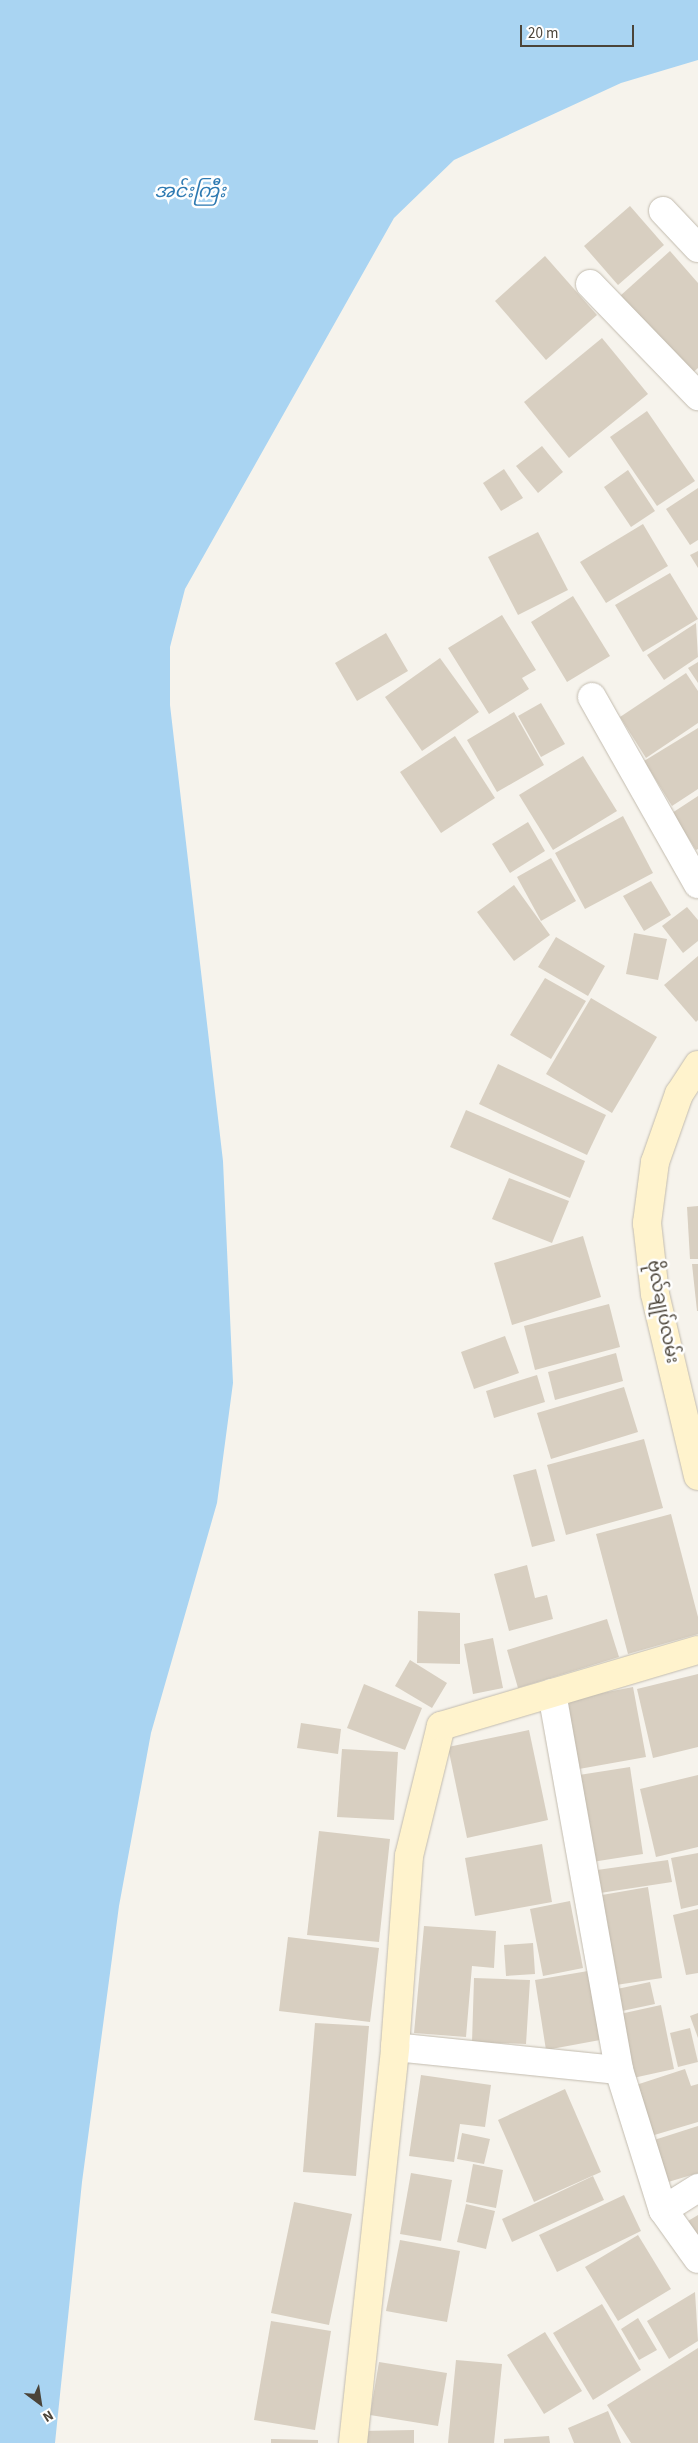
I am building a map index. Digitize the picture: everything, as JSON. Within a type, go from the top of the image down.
[{"type":"street","points":[[663,211],[698,248]]},
{"type":"street","points":[[590,284],[698,396]]},
{"type":"street","points":[[592,697],[698,884]]},
{"type":"street","name":"ဗိုလ်‌ချုပ်‌လမ်း","points":[[698,1065],[679,1094],[654,1162],[648,1223],[655,1294],[698,1476]]},
{"type":"street","points":[[353,2443],[395,2047],[409,1856],[441,1726],[698,1650]]},
{"type":"street","points":[[552,1693],[619,2070],[663,2210],[698,2259]]},
{"type":"street","points":[[395,2047],[619,2070]]},
{"type":"street","points":[[663,2210],[698,2188]]},
{"type":"water","name":"အင်းကြီး","points":[[0,0],[698,0],[698,60],[621,83],[454,160],[394,218],[185,589],[170,647],[170,705],[223,1161],[233,1383],[217,1503],[151,1733],[119,1906],[82,2182],[55,2443],[0,2443]]},
{"type":"building","points":[[630,206],[664,245],[618,285],[584,246]]},
{"type":"building","points":[[670,251],[698,283],[698,368],[690,375],[620,296]]},
{"type":"building","points":[[545,256],[597,315],[546,360],[495,301]]},
{"type":"building","points":[[602,338],[648,394],[569,458],[524,402]]},
{"type":"building","points":[[647,411],[695,481],[657,506],[610,437]]},
{"type":"building","points":[[542,446],[563,472],[538,493],[516,466]]},
{"type":"building","points":[[504,469],[523,498],[501,511],[483,483]]},
{"type":"building","points":[[628,470],[655,511],[631,527],[604,487]]},
{"type":"building","points":[[698,488],[698,540],[690,545],[666,509]]},
{"type":"building","points":[[643,524],[668,566],[606,603],[580,562]]},
{"type":"building","points":[[538,532],[568,590],[518,615],[488,557]]},
{"type":"building","points":[[698,551],[698,568],[690,555]]},
{"type":"building","points":[[670,573],[698,619],[643,652],[615,605]]},
{"type":"building","points":[[573,596],[610,656],[567,682],[531,622]]},
{"type":"building","points":[[502,615],[536,670],[522,678],[529,689],[489,714],[448,648]]},
{"type":"building","points":[[696,623],[698,657],[664,680],[647,655]]},
{"type":"building","points":[[386,633],[408,671],[357,701],[335,663]]},
{"type":"building","points":[[440,658],[479,712],[422,751],[385,697]]},
{"type":"building","points":[[698,662],[698,683],[688,668]]},
{"type":"building","points":[[686,673],[698,691],[698,723],[646,758],[620,717]]},
{"type":"building","points":[[541,703],[565,744],[541,757],[518,716]]},
{"type":"building","points":[[514,712],[544,765],[497,792],[467,740]]},
{"type":"building","points":[[698,728],[698,789],[672,806],[644,761]]},
{"type":"building","points":[[455,736],[495,798],[441,833],[400,772]]},
{"type":"building","points":[[583,756],[617,811],[553,850],[519,795]]},
{"type":"building","points":[[698,796],[698,849],[696,850],[672,813]]},
{"type":"building","points":[[623,816],[653,873],[585,909],[555,853]]},
{"type":"building","points":[[528,822],[545,851],[510,873],[492,844]]},
{"type":"building","points":[[551,858],[576,901],[541,921],[517,877]]},
{"type":"building","points":[[651,881],[671,915],[644,931],[623,896]]},
{"type":"building","points":[[514,885],[550,935],[514,961],[477,912]]},
{"type":"building","points":[[687,907],[698,920],[698,941],[683,953],[662,926]]},
{"type":"building","points":[[634,933],[667,939],[658,980],[626,974]]},
{"type":"building","points":[[556,937],[605,966],[588,996],[538,967]]},
{"type":"building","points":[[698,956],[698,1020],[696,1022],[664,985]]},
{"type":"building","points":[[545,978],[586,1001],[551,1059],[510,1035]]},
{"type":"building","points":[[591,998],[657,1037],[612,1113],[546,1074]]},
{"type":"building","points":[[498,1064],[606,1115],[587,1155],[479,1104]]},
{"type":"building","points":[[466,1110],[585,1161],[570,1198],[450,1147]]},
{"type":"building","points":[[509,1178],[569,1201],[552,1243],[492,1219]]},
{"type":"building","points":[[698,1206],[698,1259],[690,1259],[687,1207]]},
{"type":"building","points":[[583,1236],[601,1297],[512,1325],[494,1263]]},
{"type":"building","points":[[692,1264],[698,1264],[698,1311],[697,1311]]},
{"type":"building","points":[[609,1304],[620,1347],[535,1370],[524,1326]]},
{"type":"building","points":[[505,1336],[519,1373],[474,1389],[461,1352]]},
{"type":"building","points":[[616,1353],[623,1381],[555,1400],[548,1372]]},
{"type":"building","points":[[537,1375],[545,1402],[494,1418],[486,1391]]},
{"type":"building","points":[[624,1387],[638,1432],[551,1459],[537,1413]]},
{"type":"building","points":[[644,1439],[663,1508],[566,1535],[547,1465]]},
{"type":"building","points":[[536,1469],[555,1541],[532,1547],[513,1475]]},
{"type":"building","points":[[671,1514],[698,1617],[698,1634],[628,1654],[596,1534]]},
{"type":"building","points":[[527,1565],[535,1598],[547,1595],[553,1619],[509,1631],[494,1574]]},
{"type":"building","points":[[418,1611],[460,1613],[460,1664],[417,1663]]},
{"type":"building","points":[[607,1619],[619,1657],[518,1688],[507,1650]]},
{"type":"building","points":[[493,1638],[503,1688],[473,1694],[464,1644]]},
{"type":"building","points":[[410,1660],[447,1683],[432,1708],[395,1686]]},
{"type":"building","points":[[698,1674],[698,1747],[653,1758],[637,1689]]},
{"type":"building","points":[[364,1684],[422,1708],[405,1750],[347,1728]]},
{"type":"building","points":[[633,1687],[646,1757],[579,1769],[566,1700]]},
{"type":"building","points":[[301,1723],[341,1729],[338,1754],[297,1748]]},
{"type":"building","points":[[529,1730],[548,1820],[467,1838],[448,1747]]},
{"type":"building","points":[[342,1749],[398,1752],[394,1820],[337,1817]]},
{"type":"building","points":[[630,1767],[643,1854],[592,1862],[579,1775]]},
{"type":"building","points":[[698,1775],[698,1847],[656,1857],[640,1789]]},
{"type":"building","points":[[319,1831],[390,1839],[379,1942],[307,1935]]},
{"type":"building","points":[[542,1844],[552,1902],[475,1916],[465,1858]]},
{"type":"building","points":[[698,1853],[698,1905],[681,1909],[671,1858]]},
{"type":"building","points":[[668,1860],[672,1882],[600,1893],[597,1870]]},
{"type":"building","points":[[648,1887],[662,1978],[616,1985],[602,1895]]},
{"type":"building","points":[[570,1901],[583,1968],[543,1976],[530,1909]]},
{"type":"building","points":[[698,1909],[698,1973],[686,1975],[673,1915]]},
{"type":"building","points":[[424,1926],[496,1931],[494,1968],[472,1966],[466,2037],[414,2033]]},
{"type":"building","points":[[288,1937],[379,1948],[370,2022],[279,2011]]},
{"type":"building","points":[[533,1943],[535,1974],[506,1976],[504,1945]]},
{"type":"building","points":[[588,1971],[600,2040],[546,2050],[535,1980]]},
{"type":"building","points":[[474,1978],[530,1980],[526,2044],[472,2042]]},
{"type":"building","points":[[650,1982],[655,2004],[622,2011],[617,1989]]},
{"type":"building","points":[[661,2005],[674,2069],[633,2078],[620,2014]]},
{"type":"building","points":[[698,2013],[698,2038],[690,2016]]},
{"type":"building","points":[[315,2023],[369,2026],[356,2176],[303,2172]]},
{"type":"building","points":[[690,2028],[698,2062],[678,2067],[670,2033]]},
{"type":"building","points":[[685,2069],[691,2086],[698,2084],[698,2122],[651,2136],[636,2085]]},
{"type":"building","points":[[421,2075],[491,2085],[485,2127],[460,2124],[454,2162],[409,2156]]},
{"type":"building","points":[[565,2089],[601,2172],[534,2202],[498,2120]]},
{"type":"building","points":[[698,2126],[698,2173],[665,2183],[651,2141]]},
{"type":"building","points":[[462,2133],[490,2139],[484,2164],[457,2159]]},
{"type":"building","points":[[473,2164],[503,2170],[496,2208],[466,2202]]},
{"type":"building","points":[[411,2173],[452,2180],[441,2241],[400,2234]]},
{"type":"building","points":[[593,2176],[604,2200],[512,2242],[502,2219]]},
{"type":"building","points":[[624,2195],[641,2231],[557,2272],[539,2235]]},
{"type":"building","points":[[294,2202],[352,2214],[329,2325],[271,2313]]},
{"type":"building","points":[[466,2204],[495,2211],[486,2249],[457,2242]]},
{"type":"building","points":[[698,2215],[698,2238],[688,2221]]},
{"type":"building","points":[[638,2235],[671,2289],[618,2321],[585,2267]]},
{"type":"building","points":[[400,2240],[460,2251],[447,2322],[386,2311]]},
{"type":"building","points":[[695,2292],[698,2341],[669,2359],[647,2321]]},
{"type":"building","points":[[602,2304],[641,2370],[593,2400],[553,2333]]},
{"type":"building","points":[[638,2318],[657,2350],[639,2360],[621,2329]]},
{"type":"building","points":[[271,2321],[331,2331],[315,2430],[254,2420]]},
{"type":"building","points":[[545,2332],[582,2391],[544,2414],[507,2355]]},
{"type":"building","points":[[698,2348],[698,2443],[631,2443],[607,2405]]},
{"type":"building","points":[[456,2360],[502,2364],[494,2443],[448,2443]]},
{"type":"building","points":[[379,2362],[447,2373],[438,2426],[370,2415]]},
{"type":"building","points":[[608,2411],[621,2443],[574,2443],[568,2428]]},
{"type":"building","points":[[414,2430],[414,2443],[360,2443],[360,2431]]},
{"type":"building","points":[[549,2436],[550,2443],[504,2443],[504,2439]]},
{"type":"building","points":[[271,2439],[318,2440],[318,2443],[271,2443]]}]
